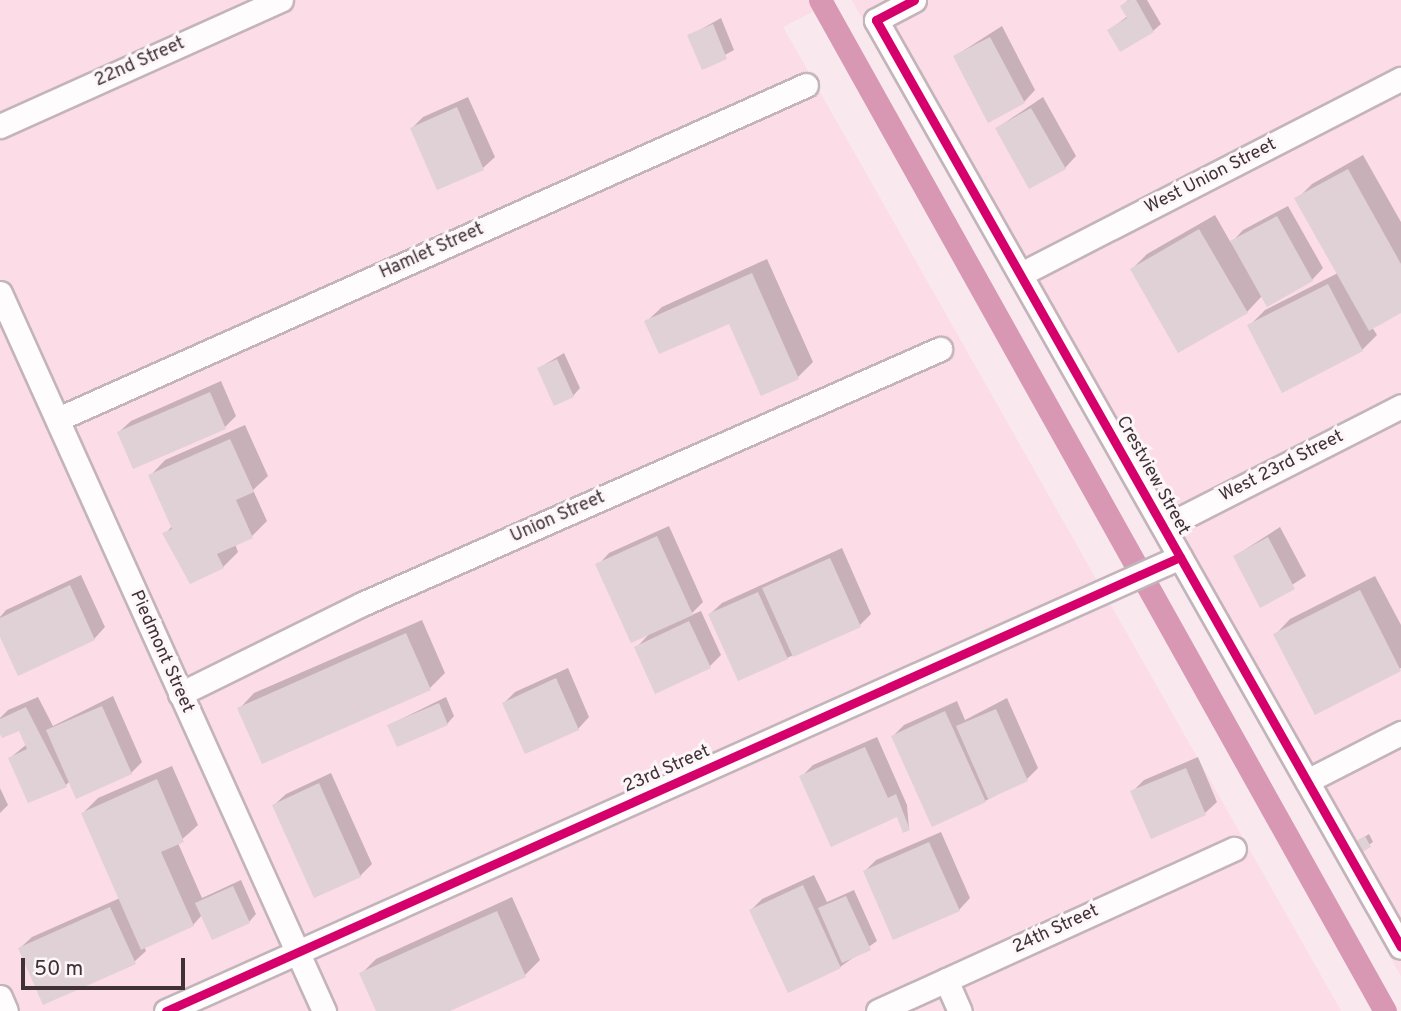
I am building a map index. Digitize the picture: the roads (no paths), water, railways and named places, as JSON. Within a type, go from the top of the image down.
[{"type":"street","name":"22nd Street","points":[[0,126],[281,0]]},
{"type":"street","name":"Crestview Street","points":[[914,0],[876,20],[1164,527],[1170,561],[1307,781],[1401,947]]},
{"type":"street","name":"West Union Street","points":[[1021,274],[1401,79]]},
{"type":"street","name":"Hamlet Street","points":[[58,419],[806,85]]},
{"type":"street","name":"Piedmont Street","points":[[0,293],[324,1011]]},
{"type":"street","name":"Union Street","points":[[180,694],[362,604],[940,349]]},
{"type":"street","name":"West 23rd Street","points":[[1164,527],[1401,406]]},
{"type":"street","name":"23rd Street","points":[[166,1011],[1170,561]]},
{"type":"street","points":[[1307,781],[1401,733]]},
{"type":"street","name":"24th Street","points":[[878,1011],[1234,849]]},
{"type":"street","points":[[946,980],[960,1011]]},
{"type":"street","points":[[0,997],[6,1011]]},
{"type":"waterway","points":[[820,0],[1385,1011]]}]
